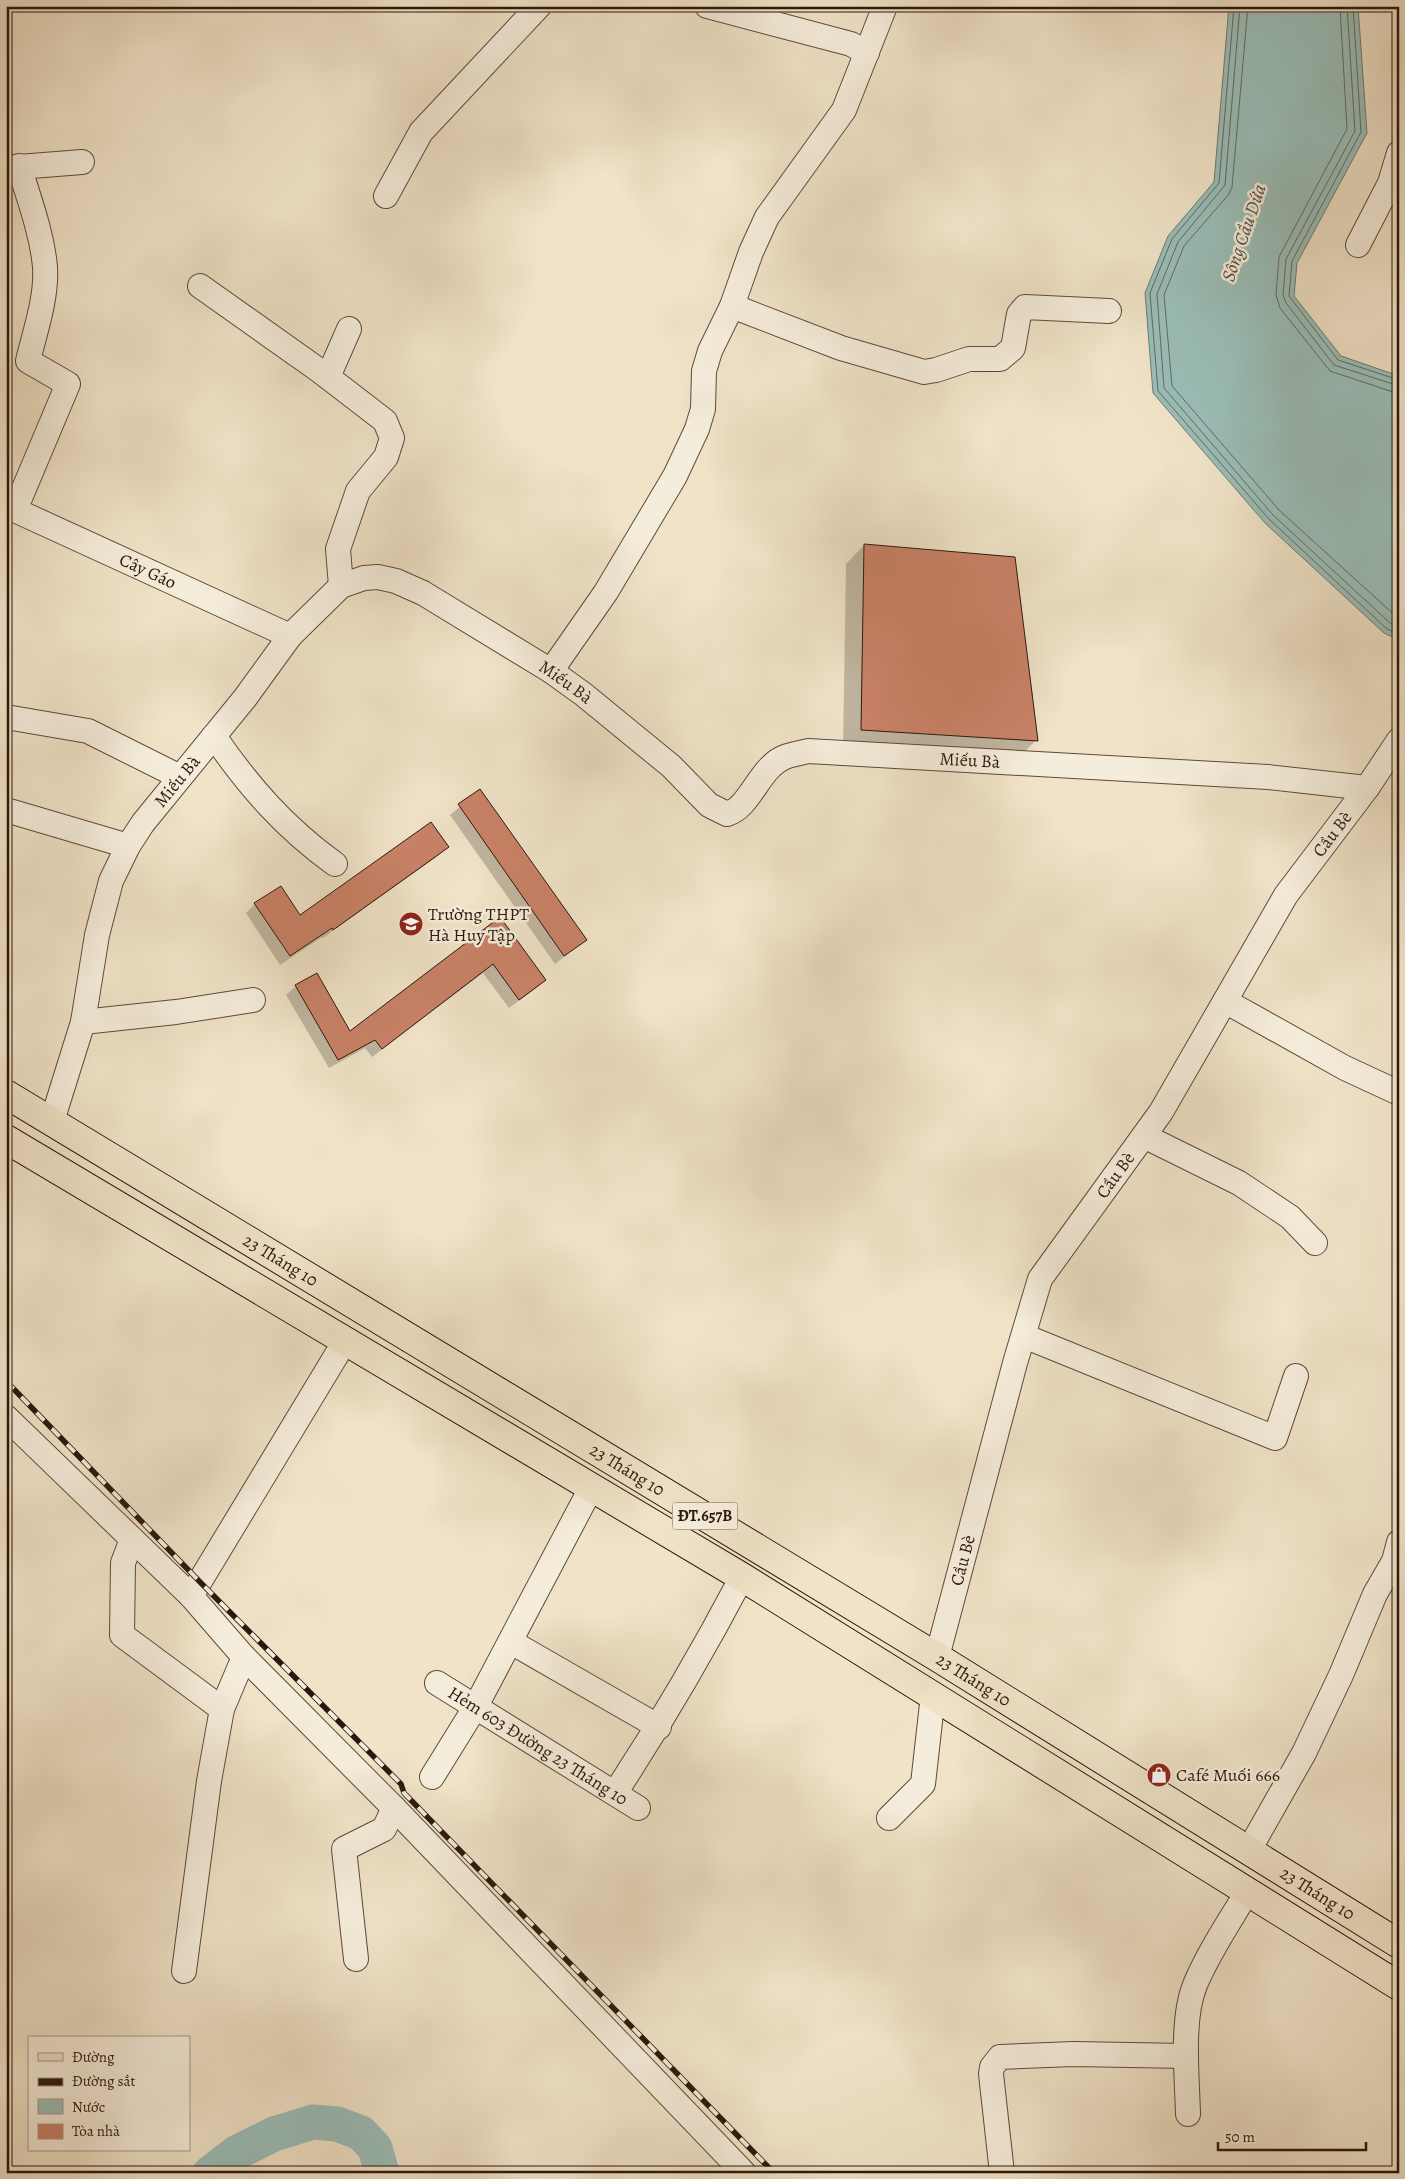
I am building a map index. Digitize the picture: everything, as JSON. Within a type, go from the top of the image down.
[{"type":"main road","name":"23 Tháng 10","points":[[6,1094],[938,1657],[1399,1944]]},
{"type":"main road","points":[[33,1155],[52,1121]]},
{"type":"main road","name":"23 Tháng 10","points":[[6,1139],[742,1577],[1399,1986]]},
{"type":"main road","points":[[933,1696],[938,1657]]},
{"type":"street","points":[[386,196],[421,132],[539,6]]},
{"type":"street","points":[[551,671],[606,592],[675,476],[697,429],[703,409],[704,371],[710,351],[732,306],[751,252],[767,217],[844,110],[885,6]]},
{"type":"street","points":[[700,8],[851,44],[867,53]]},
{"type":"street","points":[[1358,245],[1390,183],[1399,153]]},
{"type":"street","points":[[11,508],[68,384],[28,361],[41,306],[45,268],[34,217],[13,167],[82,162]]},
{"type":"street","points":[[200,286],[328,377],[385,421],[392,438],[386,457],[358,491],[338,549],[341,586]]},
{"type":"street","points":[[732,306],[841,348],[924,372],[969,360],[1000,359],[1013,348],[1019,314],[1024,307],[1110,311]]},
{"type":"street","points":[[328,377],[349,329]]},
{"type":"street","name":"Cây Gáo","points":[[11,508],[290,636]]},
{"type":"street","name":"Miếu Bà","points":[[52,1121],[83,1022],[97,936],[111,881],[128,846],[143,823],[245,698],[290,636],[341,586],[364,578],[378,577],[396,581],[423,593],[551,671],[583,694],[664,760],[709,805],[727,814],[736,811],[769,768],[784,757],[808,751],[1268,777],[1367,788]]},
{"type":"street","points":[[6,717],[88,731],[180,777]]},
{"type":"street","points":[[214,736],[262,801],[307,844],[335,864]]},
{"type":"street","name":"Cầu Bè","points":[[938,1657],[1040,1279],[1161,1112],[1286,894],[1367,788],[1399,740]]},
{"type":"street","points":[[6,810],[128,846]]},
{"type":"street","points":[[83,1022],[176,1012],[253,1000]]},
{"type":"street","points":[[1225,1001],[1345,1068],[1399,1093]]},
{"type":"street","points":[[1144,1136],[1239,1183],[1290,1217],[1315,1243]]},
{"type":"street","points":[[1024,1336],[1276,1438],[1296,1376]]},
{"type":"street","points":[[191,1596],[345,1341]]},
{"type":"street","points":[[6,1416],[33,1445],[191,1596],[244,1657],[394,1808],[744,2173]]},
{"type":"street","points":[[432,1777],[476,1706],[591,1488]]},
{"type":"street","points":[[132,1539],[123,1563],[122,1635],[222,1709]]},
{"type":"street","points":[[1249,1850],[1304,1753],[1341,1675],[1375,1594],[1397,1555]]},
{"type":"street","points":[[615,1793],[658,1727],[705,1648],[742,1577]]},
{"type":"street","points":[[511,1642],[658,1727]]},
{"type":"street","points":[[184,1971],[209,1781],[222,1709],[244,1657]]},
{"type":"street","name":"Hẻm 603 Đường 23 Tháng 10","points":[[437,1683],[638,1808]]},
{"type":"street","points":[[889,1818],[923,1784],[933,1696]]},
{"type":"street","points":[[356,1959],[344,1850],[384,1829],[394,1808]]},
{"type":"street","points":[[1188,2114],[1186,2056],[1190,2004],[1195,1986],[1247,1892]]},
{"type":"street","points":[[1002,2173],[991,2074],[992,2067],[1000,2057],[1074,2054],[1186,2056]]},
{"type":"water","name":"Sông Cầu Dứa","points":[[1229,6],[1358,6],[1367,133],[1297,263],[1294,296],[1341,356],[1399,376],[1399,640],[1384,633],[1265,523],[1153,393],[1145,293],[1168,236],[1214,182]]},
{"type":"building","points":[[864,544],[1015,557],[1038,741],[861,730]]},
{"type":"building","points":[[480,789],[587,940],[564,956],[458,804]]},
{"type":"building","points":[[431,822],[449,847],[333,930],[332,928],[290,956],[254,903],[281,886],[300,915]]},
{"type":"building","points":[[500,917],[546,980],[519,1000],[493,964],[382,1049],[375,1040],[338,1060],[295,985],[317,973],[350,1031]]},
{"type":"waterway","points":[[210,2173],[236,2153],[274,2134],[313,2122],[337,2124],[361,2133],[375,2148],[382,2173]]},
{"type":"railway","points":[[6,1381],[200,1582],[401,1784],[404,1793],[774,2173]]},
{"type":"place","name":"Trường THPT Hà Huy Tập","points":[[411,924]]},
{"type":"place","name":"Café Muối 666","points":[[1159,1775]]}]
